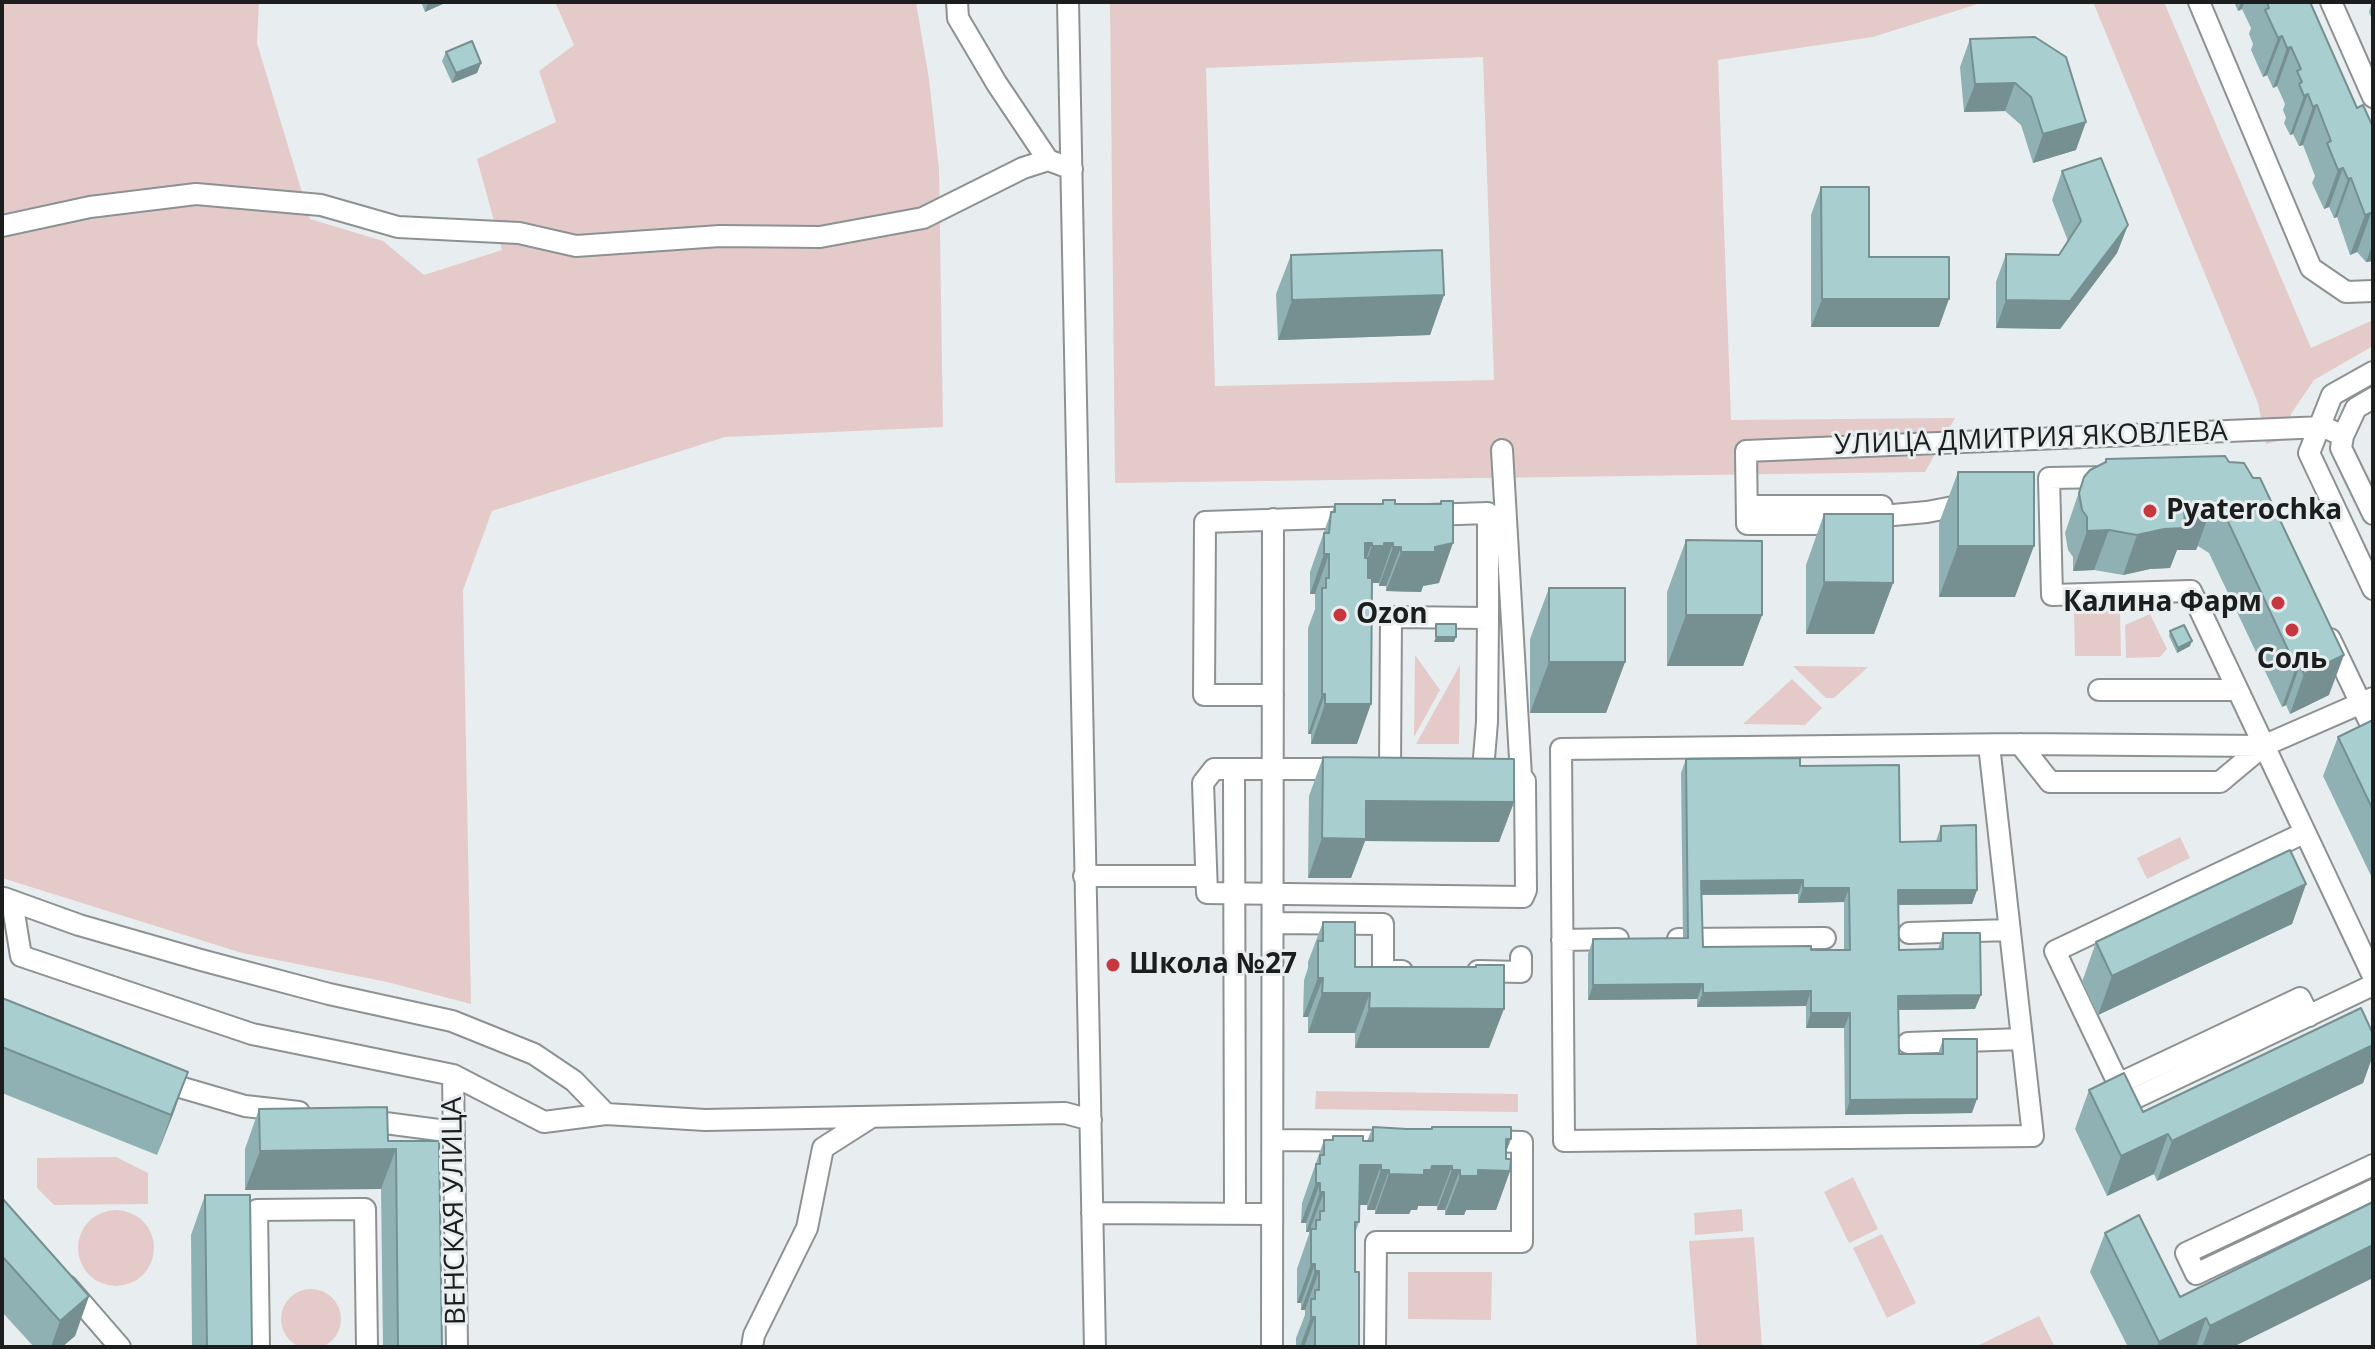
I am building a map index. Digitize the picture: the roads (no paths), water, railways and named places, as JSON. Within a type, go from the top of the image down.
[{"type":"street","points":[[957,2],[958,18],[1048,160],[1072,169]]},
{"type":"street","points":[[1068,2],[1095,1347]]},
{"type":"street","points":[[2199,2],[2311,268],[2346,292],[2373,291]]},
{"type":"street","points":[[2331,2],[2373,97]]},
{"type":"street","points":[[2,226],[90,207],[196,194],[321,205],[398,227],[519,233],[576,246],[720,236],[820,237],[923,218],[1023,168],[1048,160]]},
{"type":"street","points":[[2373,372],[2332,395],[2309,453],[2373,589]]},
{"type":"street","points":[[2373,398],[2356,408],[2341,448],[2373,514]]},
{"type":"street","points":[[2317,427],[2330,428],[2343,436]]},
{"type":"street","name":"УЛИЦА ДМИТРИЯ ЯКОВЛЕВА","points":[[1989,499],[1927,512],[1882,516],[1882,524],[1747,524],[1746,451],[2317,427]]},
{"type":"street","points":[[1413,769],[1214,769],[1203,783],[1207,893],[1523,897],[1526,890],[1525,781],[1521,776],[1502,450]]},
{"type":"street","points":[[2124,477],[2049,478],[2042,488],[2052,595],[2191,591],[2373,976]]},
{"type":"street","points":[[1411,515],[1488,513],[1487,722],[1483,770],[1441,769]]},
{"type":"street","points":[[1273,695],[1204,695],[1205,522],[1380,516]]},
{"type":"street","points":[[1272,1347],[1273,519]]},
{"type":"street","points":[[1390,769],[1391,617],[1488,618]]},
{"type":"street","points":[[2321,620],[2367,701],[2373,729]]},
{"type":"street","points":[[2099,690],[2237,690]]},
{"type":"street","points":[[2020,744],[2050,782],[2220,782],[2263,746],[2367,701]]},
{"type":"street","points":[[1989,745],[2033,1136],[1564,1141],[1561,749],[2020,744],[2263,746]]},
{"type":"street","points":[[1234,769],[1235,1214]]},
{"type":"street","points":[[2304,833],[2055,951],[2127,1102],[2373,985]]},
{"type":"street","points":[[1084,876],[1206,876]]},
{"type":"street","points":[[7,899],[21,956],[252,1034],[453,1075],[544,1122],[606,1114],[705,1120],[1065,1113],[1091,1120]]},
{"type":"street","points":[[7,899],[79,925],[201,960],[329,994],[452,1021],[534,1054],[574,1081],[606,1114]]},
{"type":"street","points":[[1274,923],[1383,924],[1383,971],[1429,971]]},
{"type":"street","points":[[1909,933],[2010,930]]},
{"type":"street","points":[[1562,940],[1825,938]]},
{"type":"street","points":[[1459,971],[1521,972],[1521,957]]},
{"type":"street","points":[[1908,1043],[2022,1039]]},
{"type":"street","name":"ВЕНСКАЯ УЛИЦА","points":[[453,1075],[457,1347]]},
{"type":"street","points":[[145,1076],[173,1087],[245,1106],[320,1115]]},
{"type":"street","points":[[752,1347],[754,1335],[807,1228],[823,1148],[870,1118]]},
{"type":"street","points":[[349,1119],[454,1132]]},
{"type":"street","points":[[1273,1140],[1413,1141]]},
{"type":"street","points":[[1375,1347],[1376,1242],[1522,1242],[1522,1142],[1460,1141]]},
{"type":"street","points":[[2373,1165],[2186,1253],[2196,1274],[2373,1190]]},
{"type":"street","points":[[259,1347],[257,1210],[359,1209],[365,1209],[367,1347]]},
{"type":"street","points":[[1092,1213],[1272,1214]]},
{"type":"street","points":[[59,1276],[120,1347]]},
{"type":"place","name":"Pyaterochka","points":[[2150,511]]},
{"type":"place","name":"Калина Фарм","points":[[2278,603]]},
{"type":"place","name":"Ozon","points":[[1340,615]]},
{"type":"place","name":"Соль","points":[[2292,630]]},
{"type":"place","name":"Школа №27","points":[[1113,965]]}]
